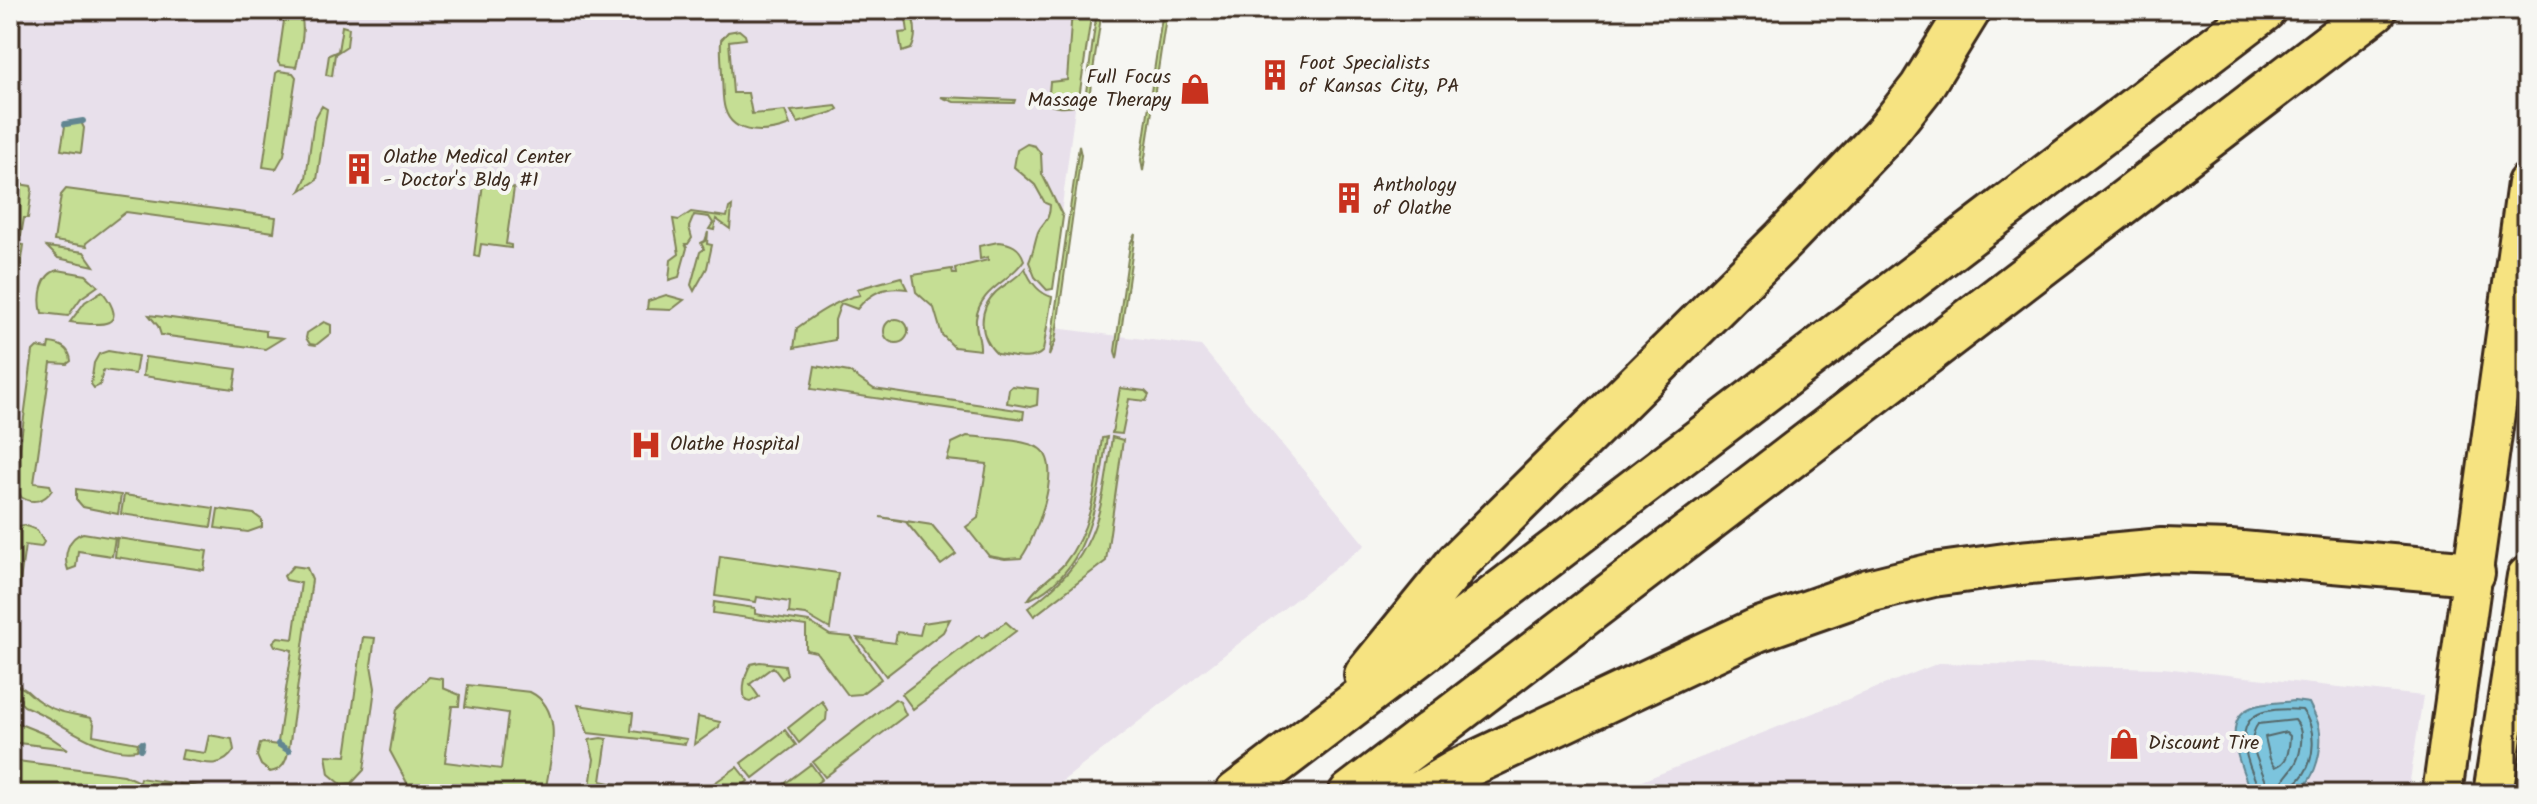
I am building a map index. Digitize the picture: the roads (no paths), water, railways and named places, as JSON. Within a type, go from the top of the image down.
[{"type":"highway","points":[[1322,728],[1459,561],[1796,227],[1884,135],[1921,88],[1969,10]]},
{"type":"highway","points":[[1236,794],[2264,10]]},
{"type":"highway","points":[[1350,794],[2375,10]]},
{"type":"highway","points":[[2442,794],[2527,183]]},
{"type":"highway","points":[[1418,794],[1457,771],[1757,630],[1868,591],[1933,575],[2020,563],[2162,550],[2230,552],[2527,577],[2517,687],[2493,794]]},
{"type":"highway","points":[[2473,573],[2527,552]]},
{"type":"water","points":[[2294,701],[2309,703],[2320,732],[2320,750],[2311,778],[2298,791],[2290,794],[2252,794],[2236,748],[2236,724],[2250,708]]},
{"type":"waterway","points":[[65,124],[83,121]]},
{"type":"waterway","points":[[141,749],[142,743]]},
{"type":"waterway","points":[[278,744],[289,751]]},
{"type":"place","name":"Foot Specialists of Kansas City, PA","points":[[1275,75]]},
{"type":"place","name":"Full Focus Massage Therapy","points":[[1195,89]]},
{"type":"place","name":"Olathe Medical Center - Doctor's Bldg #1","points":[[359,169]]},
{"type":"place","name":"Anthology of Olathe","points":[[1349,198]]},
{"type":"place","name":"Olathe Hospital","points":[[646,445]]},
{"type":"place","name":"Discount Tire","points":[[2124,744]]}]
